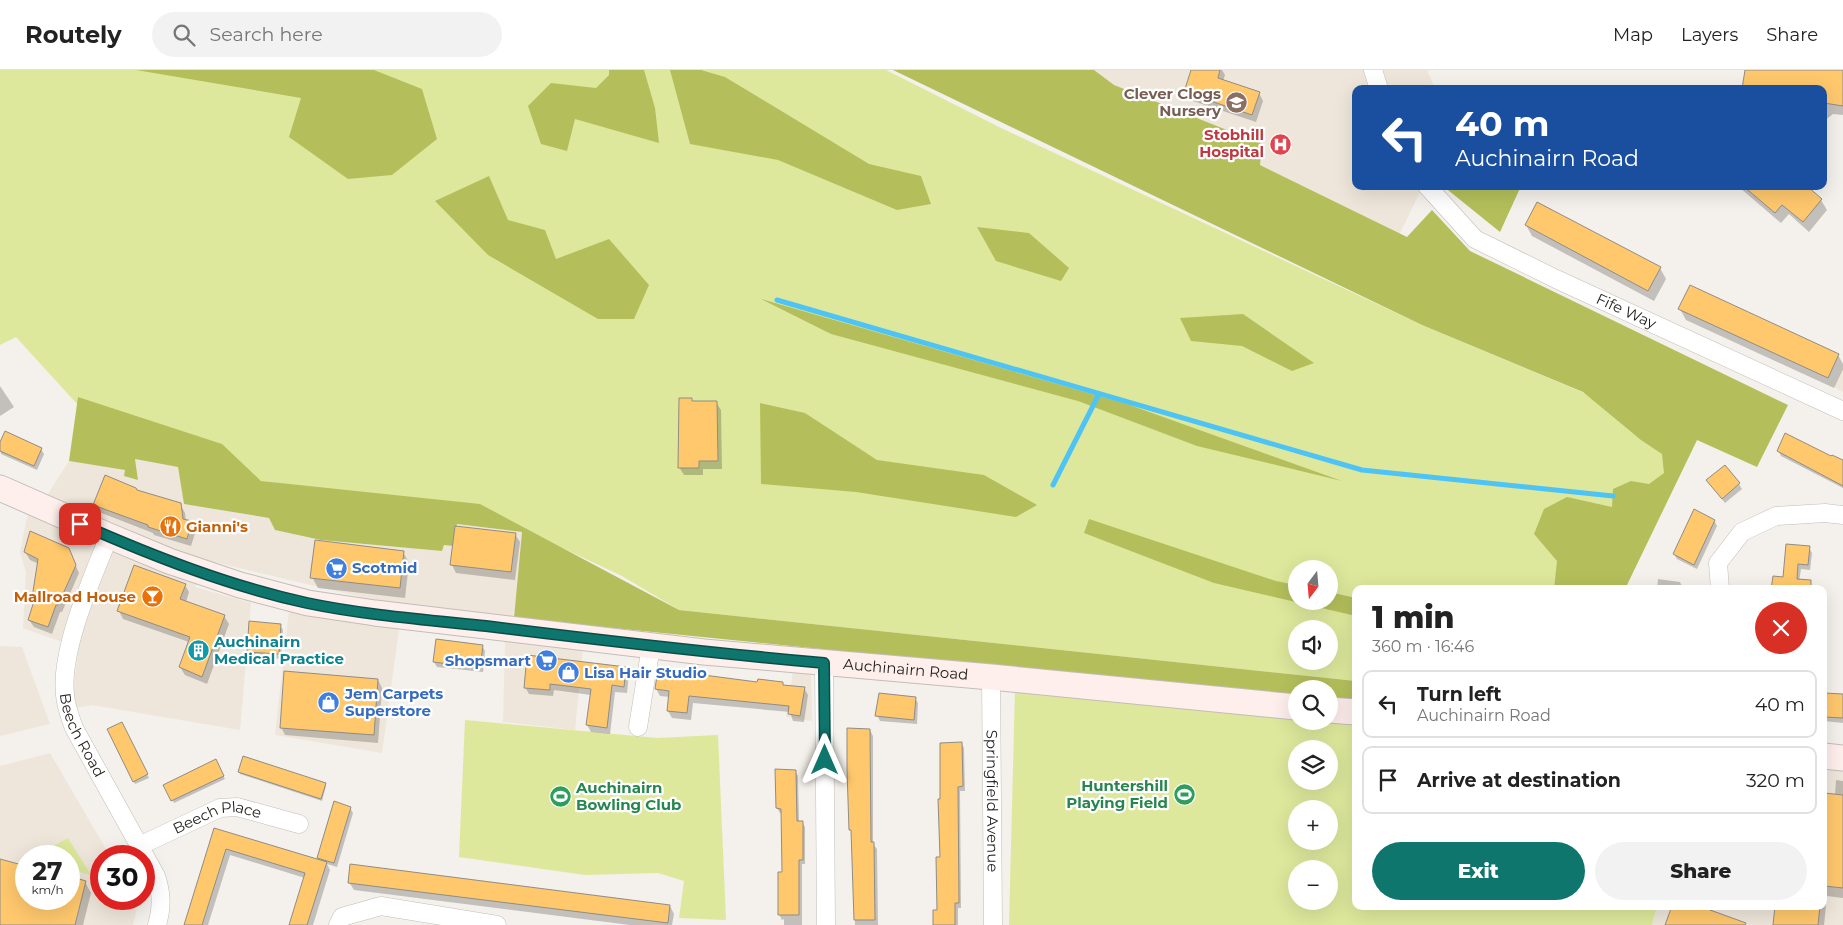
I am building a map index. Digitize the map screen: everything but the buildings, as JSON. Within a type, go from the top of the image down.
[{"type":"main road","name":"Auchinairn Road","points":[[0,488],[169,561],[240,585],[308,603],[375,613],[651,646],[1288,706]]},
{"type":"main road","points":[[1338,711],[1352,712]]},
{"type":"main road","points":[[1827,756],[1843,758]]},
{"type":"street","points":[[1373,70],[1378,85]]},
{"type":"street","name":"Fife Way","points":[[1431,190],[1475,239],[1556,279],[1843,411]]},
{"type":"street","points":[[1720,585],[1718,563],[1742,532],[1776,516],[1824,513],[1843,515]]},
{"type":"street","name":"Beech Road","points":[[109,536],[80,612],[68,657],[64,694],[74,728],[138,845]]},
{"type":"street","points":[[638,727],[651,646]]},
{"type":"street","points":[[824,663],[826,925]]},
{"type":"street","name":"Springfield Avenue","points":[[991,677],[993,925]]},
{"type":"street","name":"Beech Place","points":[[141,845],[220,808],[237,807],[299,824]]},
{"type":"street","name":"Beech Road","points":[[155,874],[161,890],[162,904],[157,925]]},
{"type":"street","points":[[338,925],[342,917],[381,906],[497,925]]},
{"type":"shaded area","name":"Stobhill Hospital","points":[[1054,70],[1429,70],[1428,72],[1433,85],[1352,85],[1352,190],[1421,190],[1398,237]]},
{"type":"shaded area","points":[[1843,367],[1843,392],[1834,387]]},
{"type":"shaded area","points":[[135,459],[178,467],[184,504],[269,518],[275,530],[321,540],[442,551],[444,545],[453,546],[457,524],[522,532],[514,618],[369,599],[210,561],[195,587],[251,603],[240,730],[92,705],[70,709],[79,648],[23,628],[26,572],[20,552],[27,517],[48,494],[69,461],[125,470],[138,480]]},
{"type":"shaded area","points":[[289,610],[400,623],[382,753],[275,735]]},
{"type":"shaded area","points":[[505,641],[583,649],[575,730],[503,722]]},
{"type":"shaded area","points":[[0,646],[22,647],[50,724],[0,736]]},
{"type":"shaded area","points":[[793,672],[811,673],[812,721],[786,717]]},
{"type":"shaded area","points":[[50,753],[104,845],[90,845],[90,910],[137,910],[133,925],[0,925],[0,766]]},
{"type":"shaded area","points":[[1827,764],[1843,765],[1843,925],[1652,925],[1656,910],[1827,910]]},
{"type":"green space","points":[[0,70],[886,70],[1001,128],[1422,325],[1697,440],[1627,585],[1352,585],[1352,681],[679,610],[622,576],[478,508],[261,481],[78,405],[16,337],[0,345]]},
{"type":"green space","points":[[136,70],[374,70],[422,89],[437,139],[392,175],[348,179],[289,137],[301,98]]},
{"type":"green space","points":[[609,70],[644,70],[655,108],[659,143],[575,119],[567,151],[541,144],[528,106],[551,83],[596,88],[609,75]]},
{"type":"green space","points":[[670,70],[701,70],[725,77],[869,164],[921,176],[931,204],[897,210],[778,160],[690,144]]},
{"type":"green space","points":[[893,70],[1094,70],[1114,85],[1262,144],[1260,165],[1407,237],[1432,210],[1470,251],[1788,405],[1757,467],[1697,440],[1627,585],[1554,585],[1557,561],[1534,534],[1544,509],[1567,497],[1612,507],[1613,489],[1631,481],[1649,484],[1664,473],[1662,454],[1641,440],[1583,392],[1422,325]]},
{"type":"green space","points":[[489,176],[508,220],[545,230],[556,259],[609,239],[649,285],[634,319],[598,319],[488,255],[435,201]]},
{"type":"green space","points":[[1448,190],[1519,190],[1500,232]]},
{"type":"green space","points":[[977,227],[1029,233],[1069,268],[1061,281],[996,261]]},
{"type":"green space","points":[[761,299],[1127,404],[1342,481],[1197,446],[1078,401],[831,334]]},
{"type":"green space","points":[[1243,314],[1314,363],[1292,371],[1242,346],[1191,341],[1180,318]]},
{"type":"green space","points":[[78,397],[222,444],[261,481],[480,504],[679,610],[1352,681],[1352,703],[1338,701],[1338,680],[1288,680],[1288,696],[514,618],[522,532],[457,524],[453,546],[444,545],[442,551],[321,540],[275,530],[269,518],[184,504],[178,467],[135,459],[138,480],[124,476],[125,470],[69,461]]},
{"type":"green space","points":[[760,403],[805,413],[877,460],[984,475],[1037,505],[1016,517],[856,492],[761,484]]},
{"type":"green space","points":[[1089,519],[1288,583],[1288,600],[1214,583],[1084,533]]},
{"type":"green space","points":[[1338,594],[1352,597],[1352,615],[1330,610],[1338,610]]},
{"type":"green space","name":"Huntershill Playing Field","points":[[1015,688],[1288,715],[1288,730],[1338,730],[1338,722],[1352,722],[1352,910],[1656,910],[1652,925],[1009,925]]},
{"type":"green space","name":"Auchinairn Bowling Club","points":[[465,720],[657,738],[718,735],[726,920],[679,918],[684,881],[658,873],[585,875],[459,857]]},
{"type":"green space","points":[[68,838],[72,845],[55,845]]},
{"type":"green space","points":[[80,857],[90,873],[80,872]]},
{"type":"waterway","points":[[777,300],[1362,470],[1613,496]]},
{"type":"waterway","points":[[1053,485],[1099,394]]},
{"type":"place","name":"Clever Clogs Nursery","points":[[1237,103]]},
{"type":"place","name":"Stobhill Hospital","points":[[1280,144]]},
{"type":"place","name":"Gianni's","points":[[170,527]]},
{"type":"place","name":"Scotmid","points":[[336,568]]},
{"type":"place","name":"Mallroad House","points":[[152,597]]},
{"type":"place","name":"Auchinairn Medical Practice","points":[[198,651]]},
{"type":"place","name":"Shopsmart","points":[[547,661]]},
{"type":"place","name":"Lisa Hair Studio","points":[[568,673]]},
{"type":"place","name":"Jem Carpets Superstore","points":[[329,703]]},
{"type":"place","name":"Huntershill Playing Field","points":[[1184,795]]},
{"type":"place","name":"Auchinairn Bowling Club","points":[[560,797]]},
{"type":"route","points":[[80,524],[169,561],[240,585],[308,603],[375,613],[651,646],[824,663],[825,760]]}]
